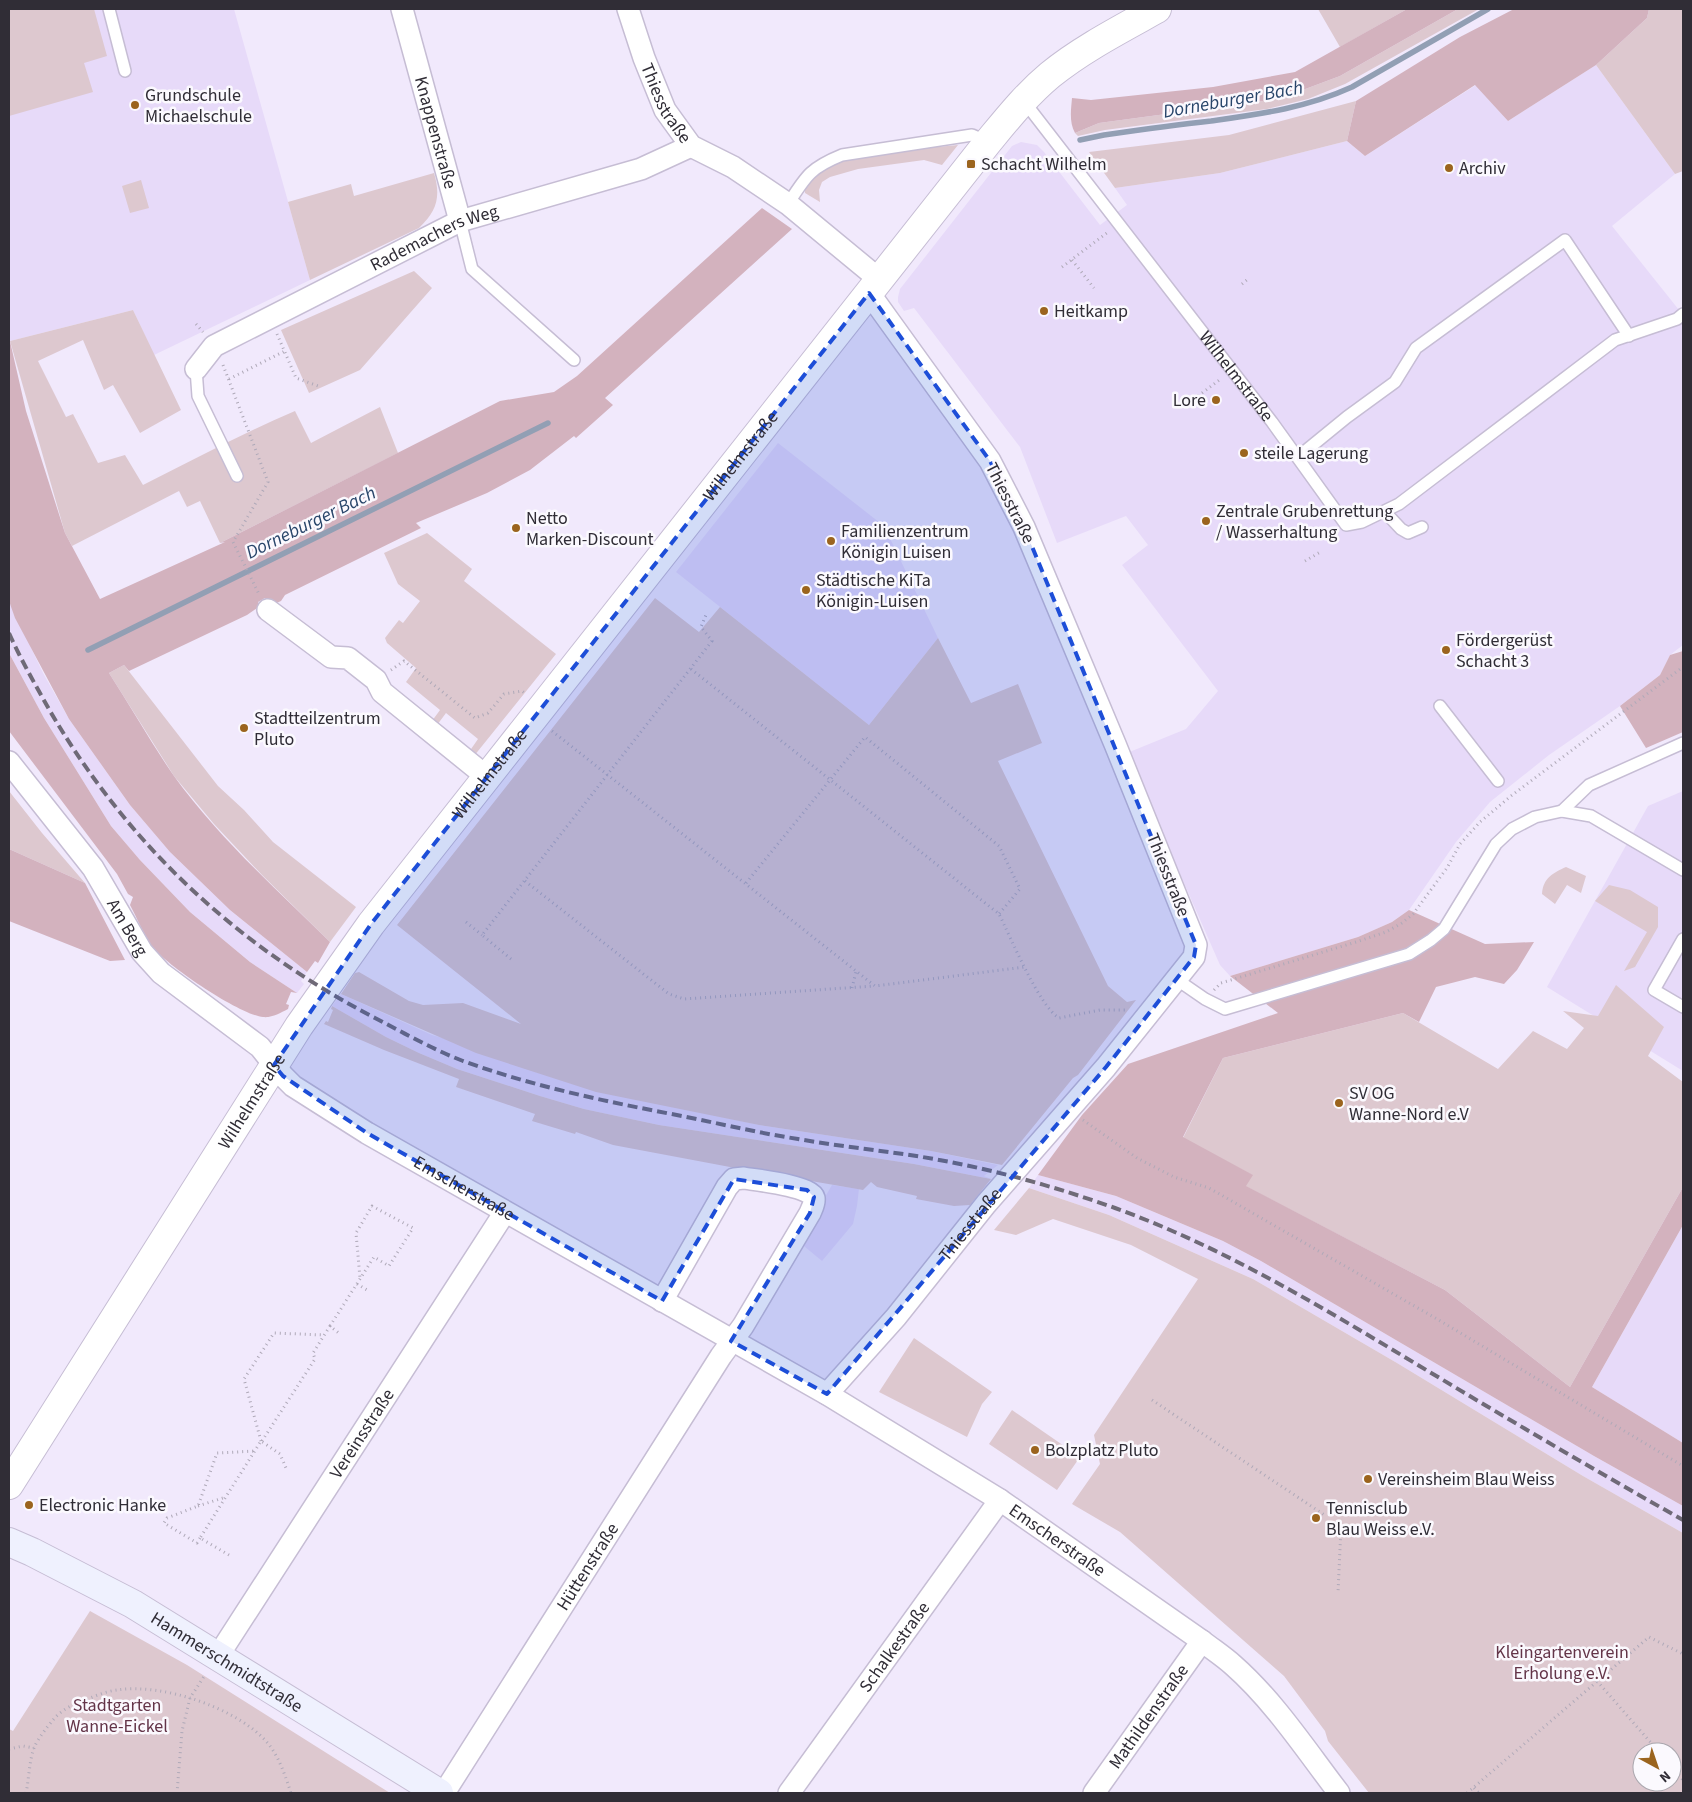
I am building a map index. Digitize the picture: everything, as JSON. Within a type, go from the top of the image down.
[{"type":"main road","points":[[9,1518],[11,1528],[9,1542]]},
{"type":"main road","name":"Hammerschmidtstraße","points":[[9,1542],[133,1604],[211,1666],[439,1793]]},
{"type":"street","name":"Knappenstraße","points":[[402,9],[460,221]]},
{"type":"street","name":"Thiesstraße","points":[[628,9],[644,58],[665,110],[691,146],[733,167],[788,204],[874,287],[990,461],[1024,527],[1115,744],[1196,945],[1194,957],[1143,1020],[1068,1111],[986,1204],[896,1317],[827,1394]]},
{"type":"street","name":"Wilhelmstraße","points":[[9,1485],[274,1065],[318,998],[371,924],[1023,100],[1059,69],[1106,38],[1157,9]]},
{"type":"street","name":"Rademachers Weg","points":[[196,369],[214,346],[460,221],[641,169],[691,146]]},
{"type":"street","points":[[265,605],[332,656],[348,658],[376,680],[382,692],[487,777]]},
{"type":"street","name":"Am Berg","points":[[9,762],[93,868],[142,952],[161,973],[260,1047],[274,1065]]},
{"type":"street","name":"Emscherstraße","points":[[274,1065],[293,1086],[367,1133],[827,1394],[1000,1500],[1202,1641],[1233,1665],[1262,1695],[1339,1793]]},
{"type":"street","points":[[662,1301],[726,1187],[734,1179],[744,1178],[807,1190],[814,1197],[810,1213],[743,1326],[731,1341]]},
{"type":"street","name":"Vereinsstraße","points":[[211,1666],[505,1212]]},
{"type":"street","name":"Hüttenstraße","points":[[444,1793],[731,1341]]},
{"type":"street","name":"Schalkestraße","points":[[789,1793],[1000,1500]]},
{"type":"street","name":"Mathildenstraße","points":[[1094,1793],[1202,1641]]},
{"type":"lane","points":[[109,9],[125,71]]},
{"type":"lane","name":"Wilhelmstraße","points":[[1023,100],[1232,370],[1298,457],[1346,525],[1362,522],[1399,504],[1614,340],[1677,319],[1683,314]]},
{"type":"lane","points":[[788,204],[808,173],[824,162],[842,154],[972,135],[988,142]]},
{"type":"lane","name":"Knappenstraße","points":[[460,221],[472,269],[574,360]]},
{"type":"lane","points":[[1298,457],[1347,417],[1395,382],[1416,348],[1565,240],[1629,336]]},
{"type":"lane","points":[[196,369],[198,396],[237,476]]},
{"type":"lane","points":[[1385,512],[1401,529],[1408,533],[1422,527]]},
{"type":"lane","points":[[1440,706],[1498,781]]},
{"type":"lane","points":[[1562,811],[1589,784],[1683,743]]},
{"type":"lane","points":[[1176,979],[1225,1009],[1409,954],[1444,929],[1496,844],[1512,829],[1535,817],[1562,811],[1591,816],[1683,870]]},
{"type":"lane","points":[[1683,939],[1654,990],[1683,1007]]},
{"type":"path","points":[[1062,267],[1118,224]]},
{"type":"path","points":[[1072,260],[1094,288]]},
{"type":"path","points":[[1242,284],[1249,278]]},
{"type":"path","points":[[270,318],[296,378],[321,387]]},
{"type":"path","points":[[214,346],[268,482],[232,542],[265,605]]},
{"type":"path","points":[[228,379],[285,351]]},
{"type":"path","points":[[1186,405],[1232,370]]},
{"type":"path","points":[[1305,561],[1322,551]]},
{"type":"path","points":[[482,935],[712,641],[701,627],[706,615]]},
{"type":"path","points":[[376,680],[404,661],[475,718],[488,714],[504,694],[522,691],[540,709],[548,727],[875,986]]},
{"type":"path","points":[[1206,999],[1221,983],[1356,942],[1386,932],[1402,923],[1413,914],[1447,868],[1460,844],[1480,822],[1511,796],[1683,666]]},
{"type":"path","points":[[691,669],[999,914],[1024,967],[1051,1013],[1059,1018],[1100,1010],[1128,1010],[1143,1020]]},
{"type":"path","points":[[746,883],[865,737],[999,846],[1020,889],[999,914]]},
{"type":"path","points":[[525,881],[669,994],[684,999],[875,986],[1024,967]]},
{"type":"path","points":[[466,922],[511,959]]},
{"type":"path","points":[[852,988],[856,972]]},
{"type":"path","points":[[1068,1111],[1137,1158],[1174,1177],[1209,1188],[1438,1319],[1683,1466]]},
{"type":"path","points":[[227,1496],[167,1518],[164,1523],[197,1543],[227,1496],[255,1450],[316,1359],[313,1353],[374,1257],[388,1266],[413,1228],[372,1206],[356,1233],[360,1278]]},
{"type":"path","points":[[357,1284],[367,1290]]},
{"type":"path","points":[[330,1326],[340,1334]]},
{"type":"path","points":[[286,1468],[280,1454],[261,1441],[244,1379],[274,1333],[324,1335]]},
{"type":"path","points":[[1152,1400],[1326,1516]]},
{"type":"path","points":[[198,1506],[217,1453],[255,1450]]},
{"type":"path","points":[[1335,1522],[1341,1527],[1338,1593]]},
{"type":"path","points":[[200,1538],[229,1555]]},
{"type":"path","points":[[1467,1793],[1649,1637],[1683,1654]]},
{"type":"path","points":[[177,1793],[182,1730],[190,1698],[211,1666]]},
{"type":"path","points":[[1597,1681],[1650,1742]]},
{"type":"path","points":[[26,1793],[34,1748],[53,1720],[72,1704],[117,1690],[139,1690],[190,1698],[220,1709],[245,1723],[266,1740],[282,1767],[291,1793]]},
{"type":"path","points":[[9,1749],[23,1746],[34,1748]]},
{"type":"path","points":[[1474,1788],[1479,1793]]},
{"type":"highlighted area","points":[[869,293],[990,461],[1024,527],[1196,945],[1194,957],[1106,1067],[827,1394],[731,1341],[810,1213],[814,1197],[807,1190],[734,1179],[662,1301],[367,1133],[283,1076],[274,1065],[371,924]]},
{"type":"shaded area","name":"Grundschule Michaelschule","points":[[9,9],[234,9],[310,280],[154,355],[133,310],[10,341]]},
{"type":"shaded area","points":[[1407,9],[1458,9],[1340,76],[1292,94],[1263,101],[1099,123],[1075,133],[1073,129],[1071,116],[1072,98],[1091,100],[1213,87],[1295,72]]},
{"type":"shaded area","points":[[1514,9],[1649,9],[1647,18],[1596,65],[1508,121],[1475,85],[1365,156],[1347,141],[1356,101],[1460,37]]},
{"type":"shaded area","points":[[1596,65],[1675,174],[1612,226],[1683,315],[1683,645],[1670,655],[1660,675],[1620,706],[1549,755],[1490,802],[1456,842],[1409,910],[1392,922],[1358,937],[1230,976],[1220,965],[1127,753],[1186,729],[1218,691],[1122,565],[1148,545],[1126,516],[1057,543],[1020,447],[914,308],[904,311],[898,302],[900,289],[1012,146],[1021,142],[1037,145],[1044,152],[1100,225],[1127,205],[1115,188],[1220,173],[1347,141],[1365,156],[1476,85],[1508,121]]},
{"type":"shaded area","points":[[762,208],[792,229],[605,398],[613,405],[576,438],[574,436],[530,470],[487,493],[416,523],[421,528],[285,595],[281,601],[270,606],[265,598],[258,602],[260,606],[247,615],[129,671],[124,665],[109,673],[174,776],[209,820],[248,862],[330,942],[318,963],[315,961],[307,972],[230,910],[170,852],[130,805],[69,719],[15,618],[9,601],[9,337],[26,411],[65,533],[100,599],[225,542],[220,543],[500,401],[554,392],[577,376]]},
{"type":"shaded area","name":"Städtische KiTa Königin-Luisen","points":[[778,443],[884,526],[938,638],[869,725],[676,572]]},
{"type":"shaded area","points":[[9,601],[43,673],[69,719],[130,805],[170,852],[230,910],[307,972],[301,981],[304,984],[297,993],[250,962],[190,912],[140,860],[111,826],[44,718],[9,653]]},
{"type":"shaded area","points":[[1683,651],[1683,732],[1646,748],[1620,706],[1660,675],[1670,655]]},
{"type":"shaded area","points":[[9,653],[44,718],[111,826],[140,860],[190,912],[250,962],[297,993],[291,992],[286,1004],[289,1005],[288,1009],[270,1017],[263,1017],[238,1008],[186,976],[151,945],[130,905],[133,897],[128,894],[117,874],[9,731]]},
{"type":"shaded area","points":[[1683,791],[1683,1071],[1547,987],[1648,806]]},
{"type":"shaded area","points":[[9,849],[85,883],[125,960],[110,961],[9,921]]},
{"type":"shaded area","points":[[1409,910],[1485,944],[1534,942],[1517,970],[1504,984],[1475,977],[1436,987],[1419,1022],[1403,1013],[1223,1058],[1183,1137],[1253,1175],[1246,1186],[1445,1290],[1570,1387],[1683,1187],[1683,1225],[1592,1387],[1683,1443],[1683,1506],[1261,1261],[1223,1241],[1116,1196],[1038,1175],[1082,1115],[1128,1064],[1278,1013],[1230,976],[1358,937],[1392,922]]},
{"type":"shaded area","points":[[341,994],[432,1035],[718,1116],[759,1125],[931,1151],[998,1165],[984,1176],[991,1179],[914,1164],[659,1125],[584,1109],[457,1069],[419,1053],[386,1037],[332,1006]]},
{"type":"shaded area","points":[[1038,1175],[1116,1196],[1223,1241],[1261,1261],[1683,1506],[1683,1533],[1583,1476],[1397,1363],[1253,1279],[1109,1215],[1029,1188]]},
{"type":"shaded area","points":[[832,1185],[859,1189],[857,1206],[853,1224],[822,1261],[799,1242]]},
{"type":"shaded area","points":[[1683,1225],[1683,1443],[1592,1387]]},
{"type":"green space","points":[[9,9],[94,9],[107,56],[84,63],[93,92],[9,116]]},
{"type":"green space","points":[[1318,9],[1407,9],[1340,47]]},
{"type":"green space","points":[[1458,9],[1479,9],[1345,84],[1308,99],[1267,109],[1105,130],[1078,136],[1075,133],[1099,123],[1263,101],[1292,94],[1340,76]]},
{"type":"green space","points":[[1649,9],[1683,9],[1683,171],[1675,174],[1596,65],[1647,18]]},
{"type":"green space","points":[[1356,101],[1347,141],[1220,173],[1115,188],[1089,152],[1229,135]]},
{"type":"green space","points":[[958,145],[942,165],[924,160],[858,169],[830,177],[822,182],[819,190],[820,202],[805,193],[807,186],[816,175],[845,160],[884,152]]},
{"type":"green space","points":[[434,173],[437,189],[436,203],[430,216],[419,228],[310,280],[288,202],[351,184],[354,196]]},
{"type":"green space","points":[[141,180],[149,208],[130,213],[122,186]]},
{"type":"green space","points":[[414,271],[432,288],[360,370],[309,393],[281,330]]},
{"type":"green space","points":[[133,310],[181,410],[140,433],[113,385],[104,390],[83,340],[38,361],[66,417],[73,414],[98,463],[125,455],[143,485],[237,437],[295,411],[311,443],[380,407],[398,453],[220,543],[200,501],[187,507],[179,491],[72,546],[65,533],[10,341]]},
{"type":"green space","points":[[427,533],[472,569],[464,581],[556,654],[474,756],[469,752],[478,739],[446,713],[437,725],[432,721],[440,710],[406,682],[416,668],[387,643],[385,638],[399,620],[403,623],[420,601],[398,584],[384,553]]},
{"type":"green space","points":[[655,598],[699,632],[720,607],[869,725],[938,638],[971,703],[1018,684],[1042,743],[998,761],[1108,986],[1127,1002],[1136,1000],[1078,1075],[1073,1078],[1002,1165],[931,1151],[759,1125],[596,1092],[476,1053],[341,994],[355,973],[359,972],[409,1001],[423,1005],[463,1003],[521,1024],[397,925]]},
{"type":"green space","points":[[124,665],[218,786],[244,810],[273,842],[356,907],[330,942],[262,875],[214,824],[174,776],[109,673]]},
{"type":"green space","points":[[9,791],[42,833],[85,883],[9,849]]},
{"type":"green space","points":[[1566,867],[1586,876],[1581,893],[1567,885],[1555,904],[1542,894],[1544,884],[1550,877]]},
{"type":"green space","points":[[1609,885],[1630,890],[1658,907],[1658,927],[1635,967],[1624,971],[1647,932],[1595,901]]},
{"type":"green space","points":[[1616,985],[1664,1027],[1648,1056],[1683,1082],[1683,1187],[1570,1387],[1445,1290],[1245,1186],[1252,1175],[1183,1138],[1223,1058],[1403,1013],[1498,1069],[1533,1031],[1567,1049],[1584,1028],[1563,1011],[1598,1016]]},
{"type":"green space","points":[[332,1006],[386,1037],[457,1069],[584,1109],[659,1125],[914,1164],[991,1179],[970,1205],[954,1206],[916,1199],[917,1196],[877,1187],[871,1182],[863,1190],[613,1145],[576,1132],[575,1134],[532,1121],[535,1114],[456,1087],[459,1079],[324,1024],[326,1021],[328,1022],[333,1010],[331,1009]]},
{"type":"green space","name":"Kleingartenverein Erholung e.V.","points":[[1029,1188],[1109,1215],[1253,1279],[1397,1363],[1583,1476],[1683,1533],[1683,1793],[1369,1793],[1328,1741],[1325,1731],[1284,1676],[1120,1532],[1072,1504],[1100,1464],[1094,1435],[1198,1279],[1131,1245],[1053,1219],[1016,1235],[994,1230]]},
{"type":"green space","points":[[914,1338],[992,1392],[982,1404],[967,1437],[879,1392]]},
{"type":"green space","name":"Bolzplatz Pluto","points":[[1012,1410],[1080,1457],[1057,1490],[989,1444]]},
{"type":"green space","name":"Stadtgarten Wanne-Eickel","points":[[90,1611],[187,1665],[390,1793],[9,1793],[9,1729],[13,1731]]},
{"type":"waterway","name":"Dorneburger Bach","points":[[1080,140],[1104,135],[1247,116],[1317,100],[1352,87],[1488,9]]},
{"type":"waterway","name":"Dorneburger Bach","points":[[88,650],[548,423]]},
{"type":"railway","points":[[9,633],[50,711],[81,760],[115,806],[151,848],[190,888],[232,925],[277,959],[325,990],[375,1018],[463,1061],[544,1086],[769,1134],[957,1163],[1026,1180],[1115,1208],[1190,1239],[1298,1294],[1683,1520]]},
{"type":"place","name":"Grundschule Michaelschule","points":[[135,105]]},
{"type":"place","name":"Schacht Wilhelm","points":[[971,164]]},
{"type":"place","name":"Archiv","points":[[1449,168]]},
{"type":"place","name":"Heitkamp","points":[[1044,311]]},
{"type":"place","name":"Lore","points":[[1216,400]]},
{"type":"place","name":"steile Lagerung","points":[[1244,453]]},
{"type":"place","name":"Zentrale Grubenrettung / Wasserhaltung","points":[[1206,521]]},
{"type":"place","name":"Netto Marken-Discount","points":[[516,528]]},
{"type":"place","name":"Familienzentrum Königin Luisen","points":[[831,541]]},
{"type":"place","name":"Städtische KiTa Königin-Luisen","points":[[806,590]]},
{"type":"place","name":"Fördergerüst Schacht 3","points":[[1446,650]]},
{"type":"place","name":"Stadtteilzentrum Pluto","points":[[244,728]]},
{"type":"place","name":"SV OG Wanne-Nord e.V","points":[[1339,1103]]},
{"type":"place","name":"Bolzplatz Pluto","points":[[1035,1450]]},
{"type":"place","name":"Vereinsheim Blau Weiss","points":[[1368,1479]]},
{"type":"place","name":"Electronic Hanke","points":[[29,1505]]},
{"type":"place","name":"Tennisclub Blau Weiss e.V.","points":[[1316,1518]]}]
